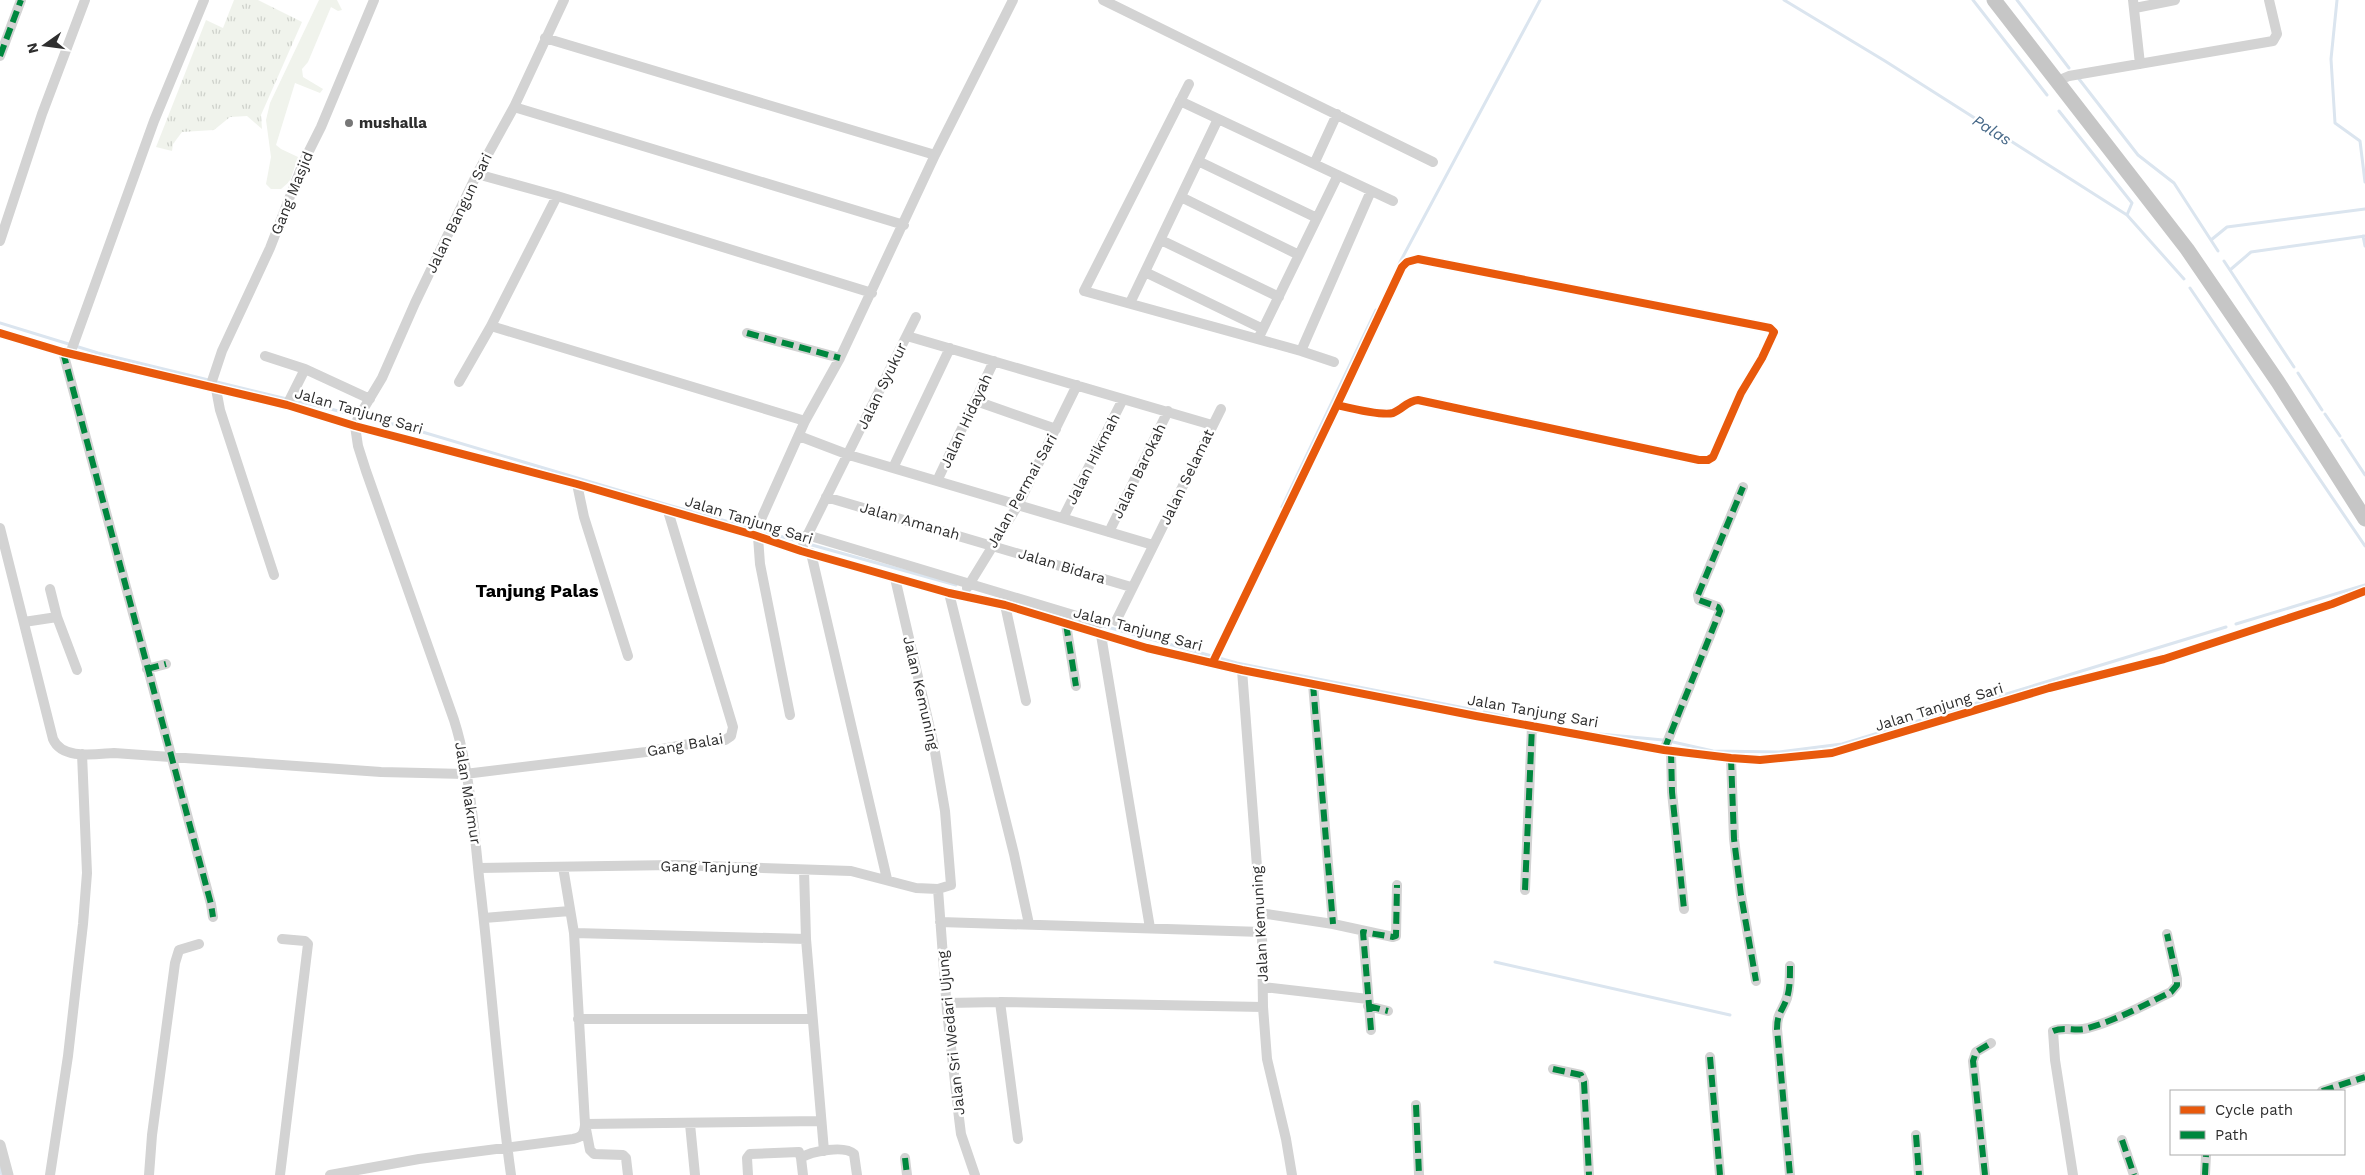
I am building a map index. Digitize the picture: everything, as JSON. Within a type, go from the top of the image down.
[{"type":"main road","points":[[1994,0],[2187,249],[2278,382],[2365,519]]},
{"type":"street","points":[[0,56],[21,0]]},
{"type":"street","points":[[0,241],[42,114],[85,0]]},
{"type":"street","points":[[204,0],[154,121],[70,350],[148,669],[213,917]]},
{"type":"street","name":"Gang Masjid","points":[[213,388],[222,351],[270,248],[303,163],[374,0]]},
{"type":"street","name":"Jalan Bangun Sari","points":[[358,419],[382,378],[415,303],[477,174],[514,107],[564,0]]},
{"type":"street","points":[[790,715],[756,536],[805,421],[840,358],[935,156],[1013,0]]},
{"type":"street","points":[[1103,0],[1433,162]]},
{"type":"street","points":[[2140,64],[2134,4],[2175,0]]},
{"type":"street","points":[[2057,82],[2069,76],[2274,41],[2277,34],[2269,0]]},
{"type":"street","points":[[546,38],[935,156]]},
{"type":"street","points":[[1189,84],[1084,291],[1261,334]]},
{"type":"street","points":[[1180,101],[1393,201]]},
{"type":"street","points":[[514,107],[904,225]]},
{"type":"street","points":[[1314,164],[1337,114]]},
{"type":"street","points":[[1130,303],[1218,119]]},
{"type":"street","points":[[1198,161],[1317,218]]},
{"type":"street","points":[[477,174],[557,196],[872,293]]},
{"type":"street","points":[[1261,334],[1338,175]]},
{"type":"street","points":[[1301,351],[1371,191]]},
{"type":"street","points":[[458,382],[491,326],[557,196]]},
{"type":"street","points":[[1181,197],[1299,255]]},
{"type":"street","points":[[1160,240],[1278,297]]},
{"type":"street","points":[[1214,658],[1338,405],[1402,267],[1411,259],[1589,291],[1770,328],[1774,332],[1762,358],[1741,392],[1713,457],[1708,460],[1690,458],[1418,400],[1411,401],[1400,410],[1387,413],[1338,405]]},
{"type":"street","points":[[1145,272],[1261,334],[1301,351],[1334,362]]},
{"type":"street","name":"Jalan Syukur","points":[[805,545],[826,497],[849,455],[916,317]]},
{"type":"street","points":[[491,326],[805,421]]},
{"type":"street","name":"Jalan Tanjung Sari","points":[[0,333],[213,388],[289,401],[358,419],[756,536],[805,545],[895,578],[949,593],[966,590],[1005,605],[1071,622],[1101,635],[1214,658],[1242,670],[1532,726],[1668,750],[1730,758],[1760,760],[1832,753],[2049,688],[2164,659],[2332,604],[2365,591]]},
{"type":"street","points":[[748,333],[840,358]]},
{"type":"street","points":[[907,336],[1212,425]]},
{"type":"street","points":[[893,468],[950,348]]},
{"type":"street","points":[[265,356],[304,369],[370,399]]},
{"type":"street","name":"Jalan Hidayah","points":[[937,481],[994,361]]},
{"type":"street","points":[[289,401],[304,369]]},
{"type":"street","name":"Jalan Permai Sari","points":[[966,590],[1018,505],[1078,385]]},
{"type":"street","points":[[213,388],[274,575]]},
{"type":"street","name":"Jalan Hikmah","points":[[1063,518],[1123,399]]},
{"type":"street","points":[[976,401],[1056,429]]},
{"type":"street","name":"Jalan Selamat","points":[[1116,620],[1221,409]]},
{"type":"street","name":"Jalan Barokah","points":[[1109,532],[1168,411]]},
{"type":"street","name":"Jalan Makmur","points":[[358,419],[358,446],[460,739],[484,918],[511,1175]]},
{"type":"street","points":[[799,436],[849,455],[1153,545]]},
{"type":"street","points":[[577,484],[584,517],[628,656]]},
{"type":"street","points":[[1684,909],[1668,750],[1720,611],[1718,606],[1699,600],[1698,595],[1743,487]]},
{"type":"street","name":"Jalan Amanah","points":[[826,497],[994,545]]},
{"type":"street","name":"Gang Balai","points":[[465,774],[627,754],[725,740],[731,736],[733,727],[668,511]]},
{"type":"street","points":[[0,528],[55,745],[62,751],[82,754],[114,753],[381,772],[465,774]]},
{"type":"street","points":[[887,879],[805,545],[966,590],[1071,622],[1100,624]]},
{"type":"street","name":"Jalan Bidara","points":[[994,545],[1131,587]]},
{"type":"street","name":"Jalan Kemuning","points":[[895,578],[934,746],[945,811],[951,885],[938,889]]},
{"type":"street","points":[[50,589],[57,617],[77,670]]},
{"type":"street","points":[[949,593],[1012,844],[1029,924]]},
{"type":"street","points":[[1005,605],[1026,701]]},
{"type":"street","points":[[24,622],[57,617]]},
{"type":"street","points":[[1071,622],[1076,686]]},
{"type":"street","points":[[1101,635],[1150,928]]},
{"type":"street","points":[[148,669],[166,664]]},
{"type":"street","name":"Jalan Kemuning","points":[[1242,670],[1262,932],[1263,1007],[1267,1059],[1292,1175]]},
{"type":"street","points":[[1313,684],[1333,924]]},
{"type":"street","points":[[1525,890],[1532,726]]},
{"type":"street","points":[[50,1175],[70,1038],[87,873],[82,754]]},
{"type":"street","points":[[1730,758],[1740,895],[1756,981]]},
{"type":"street","name":"Gang Tanjung","points":[[478,868],[674,865],[851,871],[916,888],[938,889]]},
{"type":"street","points":[[564,867],[574,933],[585,1124],[591,1153],[623,1155],[626,1158],[628,1175]]},
{"type":"street","points":[[804,870],[806,939],[824,1151]]},
{"type":"street","points":[[1260,913],[1333,924],[1393,937],[1396,936],[1397,885]]},
{"type":"street","name":"Jalan Sri Wedari Ujung","points":[[938,889],[958,1118],[961,1134],[975,1175]]},
{"type":"street","points":[[484,918],[570,911]]},
{"type":"street","points":[[940,922],[1262,932]]},
{"type":"street","points":[[1363,932],[1371,1030]]},
{"type":"street","points":[[574,933],[806,939]]},
{"type":"street","points":[[2073,1175],[2055,1060],[2053,1031],[2063,1028],[2085,1029],[2099,1025],[2132,1011],[2175,988],[2177,979],[2167,934]]},
{"type":"street","points":[[280,1175],[308,944],[305,941],[282,939]]},
{"type":"street","points":[[150,1175],[152,1135],[175,963],[179,950],[199,944]]},
{"type":"street","points":[[1790,966],[1789,989],[1786,1000],[1777,1016],[1777,1029],[1790,1175]]},
{"type":"street","points":[[1263,987],[1368,1002],[1388,1011]]},
{"type":"street","points":[[1000,1002],[1018,1139]]},
{"type":"street","points":[[947,1003],[1000,1002],[1263,1007]]},
{"type":"street","points":[[578,1019],[812,1019]]},
{"type":"street","points":[[1985,1175],[1973,1061],[1976,1052],[1991,1043]]},
{"type":"street","points":[[1710,1057],[1720,1175]]},
{"type":"street","points":[[1554,1069],[1576,1072],[1581,1075],[1584,1082],[1589,1175]]},
{"type":"street","points":[[2325,1090],[2365,1077]]},
{"type":"street","points":[[1416,1105],[1418,1175]]},
{"type":"street","points":[[585,1124],[821,1121]]},
{"type":"street","points":[[330,1175],[393,1170],[507,1148],[580,1137],[584,1133],[585,1124]]},
{"type":"street","points":[[690,1124],[695,1175]]},
{"type":"street","points":[[1916,1135],[1918,1175]]},
{"type":"street","points":[[2122,1140],[2134,1175]]},
{"type":"street","points":[[0,1145],[8,1175]]},
{"type":"street","points":[[801,1158],[811,1152],[849,1150],[854,1154],[857,1175]]},
{"type":"street","points":[[748,1175],[747,1158],[750,1154],[799,1152],[803,1175]]},
{"type":"street","points":[[2205,1175],[2206,1155]]},
{"type":"street","points":[[905,1158],[907,1175]]},
{"type":"green space","points":[[234,0],[258,0],[302,22],[261,115],[262,129],[247,116],[230,117],[214,130],[182,132],[173,144],[172,151],[156,147],[206,20],[223,28]]},
{"type":"green space","points":[[319,0],[337,0],[342,10],[338,11],[331,7],[308,62],[302,69],[303,77],[323,89],[320,93],[295,83],[276,145],[298,157],[290,181],[281,189],[271,189],[266,184],[271,157],[266,120],[270,103]]},
{"type":"waterway","points":[[1399,264],[1540,0]]},
{"type":"waterway","name":"Palas","points":[[1784,0],[1885,61],[2127,215],[2184,279]]},
{"type":"waterway","points":[[1973,0],[2047,95]]},
{"type":"waterway","points":[[2017,0],[2069,68]]},
{"type":"waterway","points":[[2337,0],[2331,59],[2335,123],[2360,141],[2365,182]]},
{"type":"waterway","points":[[2079,79],[2138,155],[2174,183],[2218,251]]},
{"type":"waterway","points":[[2059,111],[2132,203],[2127,215]]},
{"type":"waterway","points":[[2211,240],[2227,227],[2365,209]]},
{"type":"waterway","points":[[2363,236],[2365,246]]},
{"type":"waterway","points":[[2230,270],[2251,252],[2365,236]]},
{"type":"waterway","points":[[2224,261],[2294,367]]},
{"type":"waterway","points":[[2190,288],[2365,546]]},
{"type":"waterway","points":[[1282,507],[1376,310]]},
{"type":"waterway","points":[[0,323],[98,353],[287,399]]},
{"type":"waterway","points":[[2298,373],[2322,410]]},
{"type":"waterway","points":[[293,400],[409,428],[668,505],[956,585]]},
{"type":"waterway","points":[[2325,414],[2340,436]]},
{"type":"waterway","points":[[2342,440],[2365,475]]},
{"type":"waterway","points":[[2236,624],[2365,585]]},
{"type":"waterway","points":[[1100,625],[1237,663],[1475,710]]},
{"type":"waterway","points":[[1673,742],[1713,751],[1779,752],[1842,744],[2226,627]]},
{"type":"waterway","points":[[1484,712],[1508,717]]},
{"type":"waterway","points":[[1600,734],[1663,740]]},
{"type":"waterway","points":[[1495,962],[1730,1015]]},
{"type":"waterway","points":[[0,1168],[2,1175]]},
{"type":"marked path","points":[[0,56],[21,0]]},
{"type":"marked path","points":[[747,333],[840,358]]},
{"type":"marked path","points":[[63,352],[213,917]]},
{"type":"marked path","points":[[1664,750],[1720,611],[1718,607],[1699,600],[1698,595],[1743,487]]},
{"type":"marked path","points":[[1066,624],[1076,686]]},
{"type":"marked path","points":[[147,669],[166,664]]},
{"type":"marked path","points":[[1313,684],[1333,924]]},
{"type":"marked path","points":[[1525,890],[1532,726]]},
{"type":"marked path","points":[[1671,751],[1672,792],[1684,909]]},
{"type":"marked path","points":[[1731,758],[1734,839],[1741,895],[1756,981]]},
{"type":"marked path","points":[[1371,1030],[1363,932],[1396,936],[1397,885]]},
{"type":"marked path","points":[[2053,1031],[2084,1029],[2099,1025],[2171,992],[2177,985],[2177,979],[2167,934]]},
{"type":"marked path","points":[[1790,966],[1788,994],[1777,1024],[1790,1175]]},
{"type":"marked path","points":[[1368,1006],[1388,1011]]},
{"type":"marked path","points":[[1985,1175],[1973,1061],[1976,1052],[1991,1043]]},
{"type":"marked path","points":[[1710,1057],[1720,1175]]},
{"type":"marked path","points":[[1553,1069],[1581,1075],[1584,1082],[1589,1175]]},
{"type":"marked path","points":[[2325,1090],[2365,1077]]},
{"type":"marked path","points":[[1416,1105],[1419,1175]]},
{"type":"marked path","points":[[1916,1135],[1919,1175]]},
{"type":"marked path","points":[[2122,1140],[2134,1175]]},
{"type":"marked path","points":[[2205,1175],[2206,1155]]},
{"type":"marked path","points":[[905,1158],[907,1175]]},
{"type":"cycle path","points":[[1213,662],[1337,405],[1388,414],[1418,400],[1699,460],[1708,460],[1713,457],[1741,393],[1762,358],[1774,332],[1770,328],[1418,259],[1407,262],[1402,267],[1337,405]]},
{"type":"cycle path","points":[[0,333],[63,352],[287,405],[355,426],[577,484],[754,535],[801,551],[949,593],[1005,605],[1147,648],[1242,670],[1476,716],[1664,750],[1731,758],[1760,760],[1832,753],[2049,688],[2164,659],[2332,604],[2365,591]]},
{"type":"place","name":"mushalla","points":[[349,123]]},
{"type":"district","name":"Tanjung Palas","points":[[537,590]]}]
